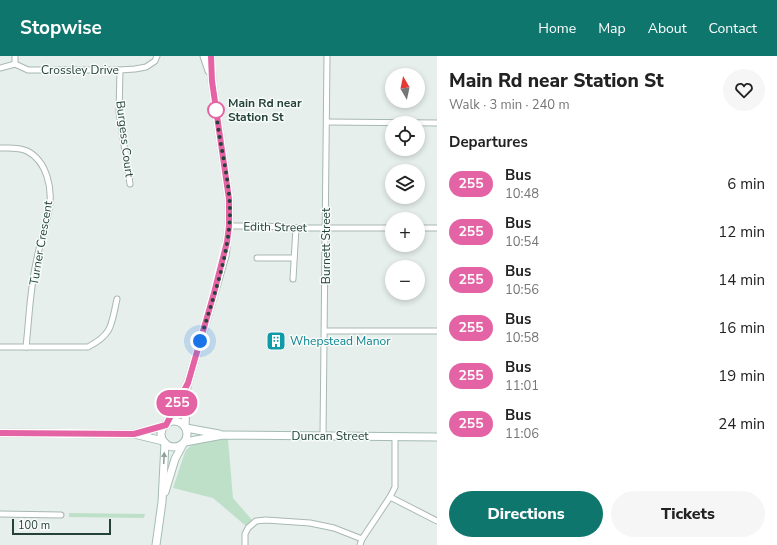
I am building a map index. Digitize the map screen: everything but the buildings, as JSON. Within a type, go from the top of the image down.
[{"type":"main road","points":[[204,56],[212,81]]},
{"type":"main road","points":[[162,502],[175,459],[188,436],[185,427],[188,383],[224,256],[229,226],[229,199],[212,81],[211,56]]},
{"type":"main road","points":[[156,545],[162,502],[164,442],[161,433],[188,383]]},
{"type":"main road","points":[[134,434],[174,421],[181,423],[185,427]]},
{"type":"main road","name":"Duncan Street","points":[[185,427],[223,435],[437,437]]},
{"type":"main road","points":[[0,433],[134,434],[164,442],[173,448],[184,443]]},
{"type":"main road","name":"Duncan Street","points":[[184,443],[223,435]]},
{"type":"street","points":[[0,68],[15,64],[15,56]]},
{"type":"street","name":"Crossley Drive","points":[[15,64],[28,70],[120,70],[146,67],[155,61],[158,56]]},
{"type":"street","name":"Burnett Street","points":[[323,436],[327,56]]},
{"type":"street","name":"Burgess Court","points":[[120,70],[119,112],[130,184]]},
{"type":"street","points":[[327,122],[437,123]]},
{"type":"street","name":"Turner Crescent","points":[[0,148],[26,150],[36,157],[46,171],[50,193],[49,209],[35,263],[26,347]]},
{"type":"street","name":"Edith Street","points":[[229,226],[385,228]]},
{"type":"street","points":[[292,279],[296,228]]},
{"type":"street","points":[[425,228],[437,228]]},
{"type":"street","points":[[257,258],[294,258]]},
{"type":"street","points":[[0,347],[88,347],[101,340],[110,328],[117,299]]},
{"type":"street","points":[[325,331],[437,331]]},
{"type":"street","points":[[360,545],[362,539],[395,487],[395,437]]},
{"type":"street","points":[[390,497],[437,521]]},
{"type":"street","points":[[0,514],[61,515]]},
{"type":"street","points":[[245,545],[245,534],[248,528],[256,521],[266,520],[310,523],[334,528],[362,539]]},
{"type":"green space","points":[[228,439],[233,498],[252,520],[246,526],[213,498],[173,488],[185,452],[189,447],[199,442]]},
{"type":"green space","points":[[69,513],[145,514],[144,518],[69,517]]},
{"type":"bus line","name":"255","points":[[0,433],[134,434],[166,425],[188,383],[224,256],[229,226],[229,199],[212,81],[211,56]]},
{"type":"place","name":"Main Rd near Station St","points":[[216,110]]},
{"type":"place","name":"Whepstead Manor","points":[[276,341]]},
{"type":"route","points":[[200,341],[224,256],[230,212],[216,110]]}]
